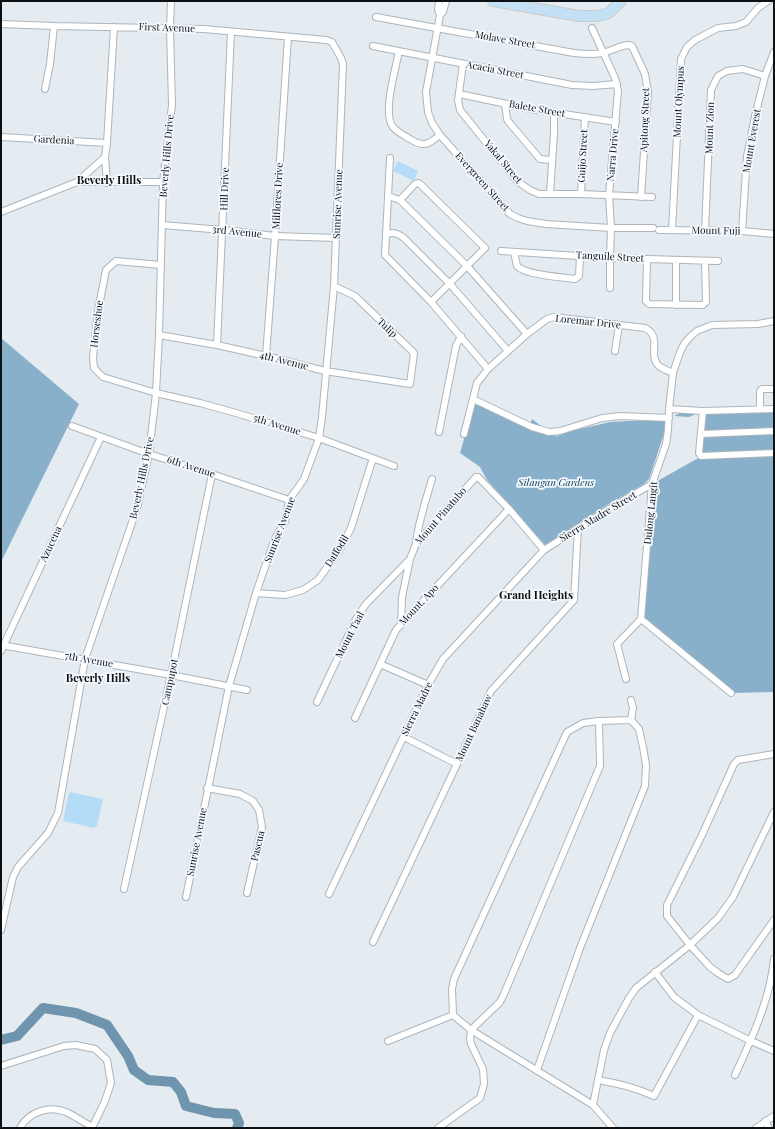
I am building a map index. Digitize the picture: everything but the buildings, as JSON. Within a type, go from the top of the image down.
[{"type":"main road","points":[[493,1],[579,16],[597,16],[606,14],[621,1]]},
{"type":"street","name":"Beverly Hills Drive","points":[[1,930],[13,877],[18,867],[48,833],[58,813],[85,659],[137,508],[149,454],[156,393],[159,335],[163,182],[172,105],[170,28],[171,1]]},
{"type":"street","name":"Mount Olympus","points":[[672,230],[681,60],[687,47],[695,40],[718,28],[736,26],[746,22],[758,8],[768,1]]},
{"type":"street","name":"Evergreen Street","points":[[442,3],[443,12],[440,15],[426,92],[428,112],[432,123],[440,135],[510,214],[527,221],[546,224],[656,229]]},
{"type":"street","name":"Molave Street","points":[[376,17],[574,53],[603,53],[628,44],[632,46]]},
{"type":"street","name":"First Avenue","points":[[1,24],[170,28],[326,40],[332,42]]},
{"type":"street","points":[[45,89],[50,64],[54,26]]},
{"type":"street","points":[[107,183],[105,157],[114,27]]},
{"type":"street","name":"Narra Drive","points":[[592,28],[617,84],[618,91],[609,195],[611,228],[610,288]]},
{"type":"street","name":"Hill Drive","points":[[217,346],[232,32]]},
{"type":"street","name":"Milflores Drive","points":[[266,356],[276,236],[288,37]]},
{"type":"street","name":"Sunrise Avenue","points":[[186,897],[229,686],[256,593],[275,538],[284,522],[289,500],[304,479],[319,438],[334,286],[343,64],[332,42]]},
{"type":"street","name":"Acacia Street","points":[[373,46],[572,85],[593,86],[617,84]]},
{"type":"street","name":"Apitong Street","points":[[632,46],[645,74],[648,92],[641,197]]},
{"type":"street","points":[[399,51],[388,107],[389,118],[393,126],[416,143],[424,145],[430,143],[440,135]]},
{"type":"street","name":"Mount Everest","points":[[742,231],[747,156],[765,76],[774,52]]},
{"type":"street","name":"Yakal Street","points":[[463,64],[458,94],[460,110],[517,180],[530,190],[539,194],[652,197]]},
{"type":"street","name":"Mount Zion","points":[[705,231],[711,90],[718,76],[727,70],[743,69],[765,76]]},
{"type":"street","name":"Balete Street","points":[[458,94],[505,104],[616,122]]},
{"type":"street","points":[[505,104],[508,121],[540,159],[552,160]]},
{"type":"street","points":[[550,194],[554,112]]},
{"type":"street","name":"Guijo Street","points":[[581,194],[585,117]]},
{"type":"street","name":"Gardenia","points":[[1,137],[107,143]]},
{"type":"street","points":[[1,212],[77,182],[105,157]]},
{"type":"street","points":[[390,158],[385,254],[431,302],[488,369]]},
{"type":"street","points":[[77,182],[163,182]]},
{"type":"street","points":[[400,200],[415,184],[420,184],[485,248],[431,302]]},
{"type":"street","points":[[388,196],[400,200],[467,266],[527,334]]},
{"type":"street","name":"3rd Avenue","points":[[162,225],[276,236],[336,238]]},
{"type":"street","name":"Mount Fuji","points":[[656,229],[742,231],[774,234]]},
{"type":"street","points":[[386,234],[394,232],[404,238],[450,284],[508,351]]},
{"type":"street","name":"Tanguile Street","points":[[501,251],[610,258],[718,261]]},
{"type":"street","points":[[514,252],[517,266],[523,270],[531,273],[575,279],[579,276],[580,256]]},
{"type":"street","points":[[647,259],[647,303],[676,305],[703,305],[706,302],[705,261]]},
{"type":"street","points":[[676,260],[676,305]]},
{"type":"street","name":"Horseshoe","points":[[156,393],[103,377],[94,368],[93,357],[98,311],[106,270],[116,261],[161,264]]},
{"type":"street","name":"Tulip","points":[[334,286],[355,296],[414,353],[410,384]]},
{"type":"street","name":"Loremar Drive","points":[[464,434],[477,383],[488,369],[527,334],[547,319],[554,317],[645,328],[654,337],[655,360],[657,365],[673,373]]},
{"type":"street","name":"Dulong Langit","points":[[641,619],[652,484],[666,444],[673,373],[678,355],[684,344],[691,336],[697,331],[712,325],[758,324],[774,321]]},
{"type":"street","points":[[615,351],[619,324]]},
{"type":"street","name":"4th Avenue","points":[[159,335],[266,356],[326,371],[410,384]]},
{"type":"street","points":[[439,432],[456,346],[461,336]]},
{"type":"street","points":[[760,409],[760,391],[762,389],[774,389]]},
{"type":"street","name":"5th Avenue","points":[[156,393],[200,403],[319,438],[394,466]]},
{"type":"street","points":[[473,399],[532,427],[549,432],[560,431],[602,418],[620,416],[669,418]]},
{"type":"street","points":[[669,409],[703,411],[774,409]]},
{"type":"street","points":[[703,411],[699,453],[701,456],[774,453]]},
{"type":"street","name":"6th Avenue","points":[[72,426],[149,454],[289,500]]},
{"type":"street","points":[[701,434],[774,431]]},
{"type":"street","name":"Azucena","points":[[2,647],[101,437]]},
{"type":"street","name":"Daffodil","points":[[256,593],[286,595],[303,590],[318,580],[340,549],[351,528],[373,458]]},
{"type":"street","name":"Campupot","points":[[124,889],[171,675],[212,474]]},
{"type":"street","name":"Mount Pinatubo","points":[[410,559],[416,544],[476,477],[478,477],[509,509]]},
{"type":"street","points":[[416,544],[420,518],[432,479]]},
{"type":"street","name":"Sierra Madre Street","points":[[544,550],[652,484]]},
{"type":"street","points":[[509,509],[544,550]]},
{"type":"street","name":"Mount. Apo","points":[[355,718],[396,630],[509,509]]},
{"type":"street","name":"Mount Banahaw","points":[[372,942],[491,691],[574,600],[578,528]]},
{"type":"street","name":"Sierra Madre","points":[[329,894],[428,685],[443,659],[544,550]]},
{"type":"street","points":[[401,625],[402,597],[410,559]]},
{"type":"street","name":"Mount Taal","points":[[317,702],[356,619],[366,604],[410,559]]},
{"type":"street","points":[[626,679],[617,644],[641,619],[731,693]]},
{"type":"street","name":"7th Avenue","points":[[2,647],[85,659],[246,690]]},
{"type":"street","points":[[380,664],[428,685]]},
{"type":"street","points":[[631,700],[633,708],[631,720]]},
{"type":"street","points":[[613,1128],[592,1105],[471,1030],[453,1015],[452,989],[454,980],[567,732],[583,723],[631,720]]},
{"type":"street","points":[[537,1070],[580,948],[645,786],[646,765],[643,747],[639,729],[631,720]]},
{"type":"street","points":[[438,1128],[480,1098],[484,1084],[483,1069],[471,1044],[471,1030],[500,1002],[504,994],[600,766],[599,721]]},
{"type":"street","points":[[404,737],[457,764]]},
{"type":"street","points":[[774,754],[738,760],[734,764],[702,835],[667,904],[667,916],[690,945],[710,967],[728,979],[734,975],[774,920]]},
{"type":"street","name":"Pascua","points":[[207,788],[240,794],[253,801],[259,810],[262,827],[247,893]]},
{"type":"street","points":[[592,1105],[604,1050],[613,1027],[629,998],[636,988],[690,945],[718,918],[734,897],[774,812]]},
{"type":"street","points":[[735,1075],[751,1041],[772,976],[774,959]]},
{"type":"street","points":[[655,972],[674,997],[698,1015],[774,1051]]},
{"type":"street","points":[[388,1041],[453,1015]]},
{"type":"street","points":[[598,1080],[623,1084],[654,1096],[698,1015]]},
{"type":"street","points":[[1,1066],[64,1046],[76,1045],[95,1049],[107,1060],[111,1083],[93,1128],[65,1112],[50,1109],[35,1113],[24,1121],[20,1128]]},
{"type":"street","points":[[756,1128],[774,1116]]},
{"type":"street","points":[[765,1121],[769,1128]]},
{"type":"shaded area","points":[[398,161],[418,171],[414,181],[393,171]]},
{"type":"shaded area","points":[[69,792],[103,799],[97,826],[94,828],[63,821]]},
{"type":"green space","points":[[1,338],[79,404],[1,562]]},
{"type":"green space","name":"Silangan Gardens","points":[[475,400],[529,428],[532,419],[553,435],[557,436],[571,431],[610,422],[628,421],[666,421],[665,431],[649,479],[644,484],[607,505],[545,545],[487,480],[480,467],[460,453]]},
{"type":"green space","points":[[687,410],[774,410],[774,692],[731,693],[641,619],[652,484],[702,456],[701,434],[703,411],[689,417],[674,416]]},
{"type":"waterway","points":[[1,1040],[17,1036],[43,1008],[76,1013],[107,1025],[128,1056],[134,1070],[148,1080],[173,1082],[181,1092],[186,1106],[214,1113],[235,1114],[239,1123],[237,1128]]},
{"type":"district","name":"Beverly Hills","points":[[109,181]]},
{"type":"district","name":"Grand Heights","points":[[536,596]]},
{"type":"district","name":"Beverly Hills","points":[[98,679]]}]
